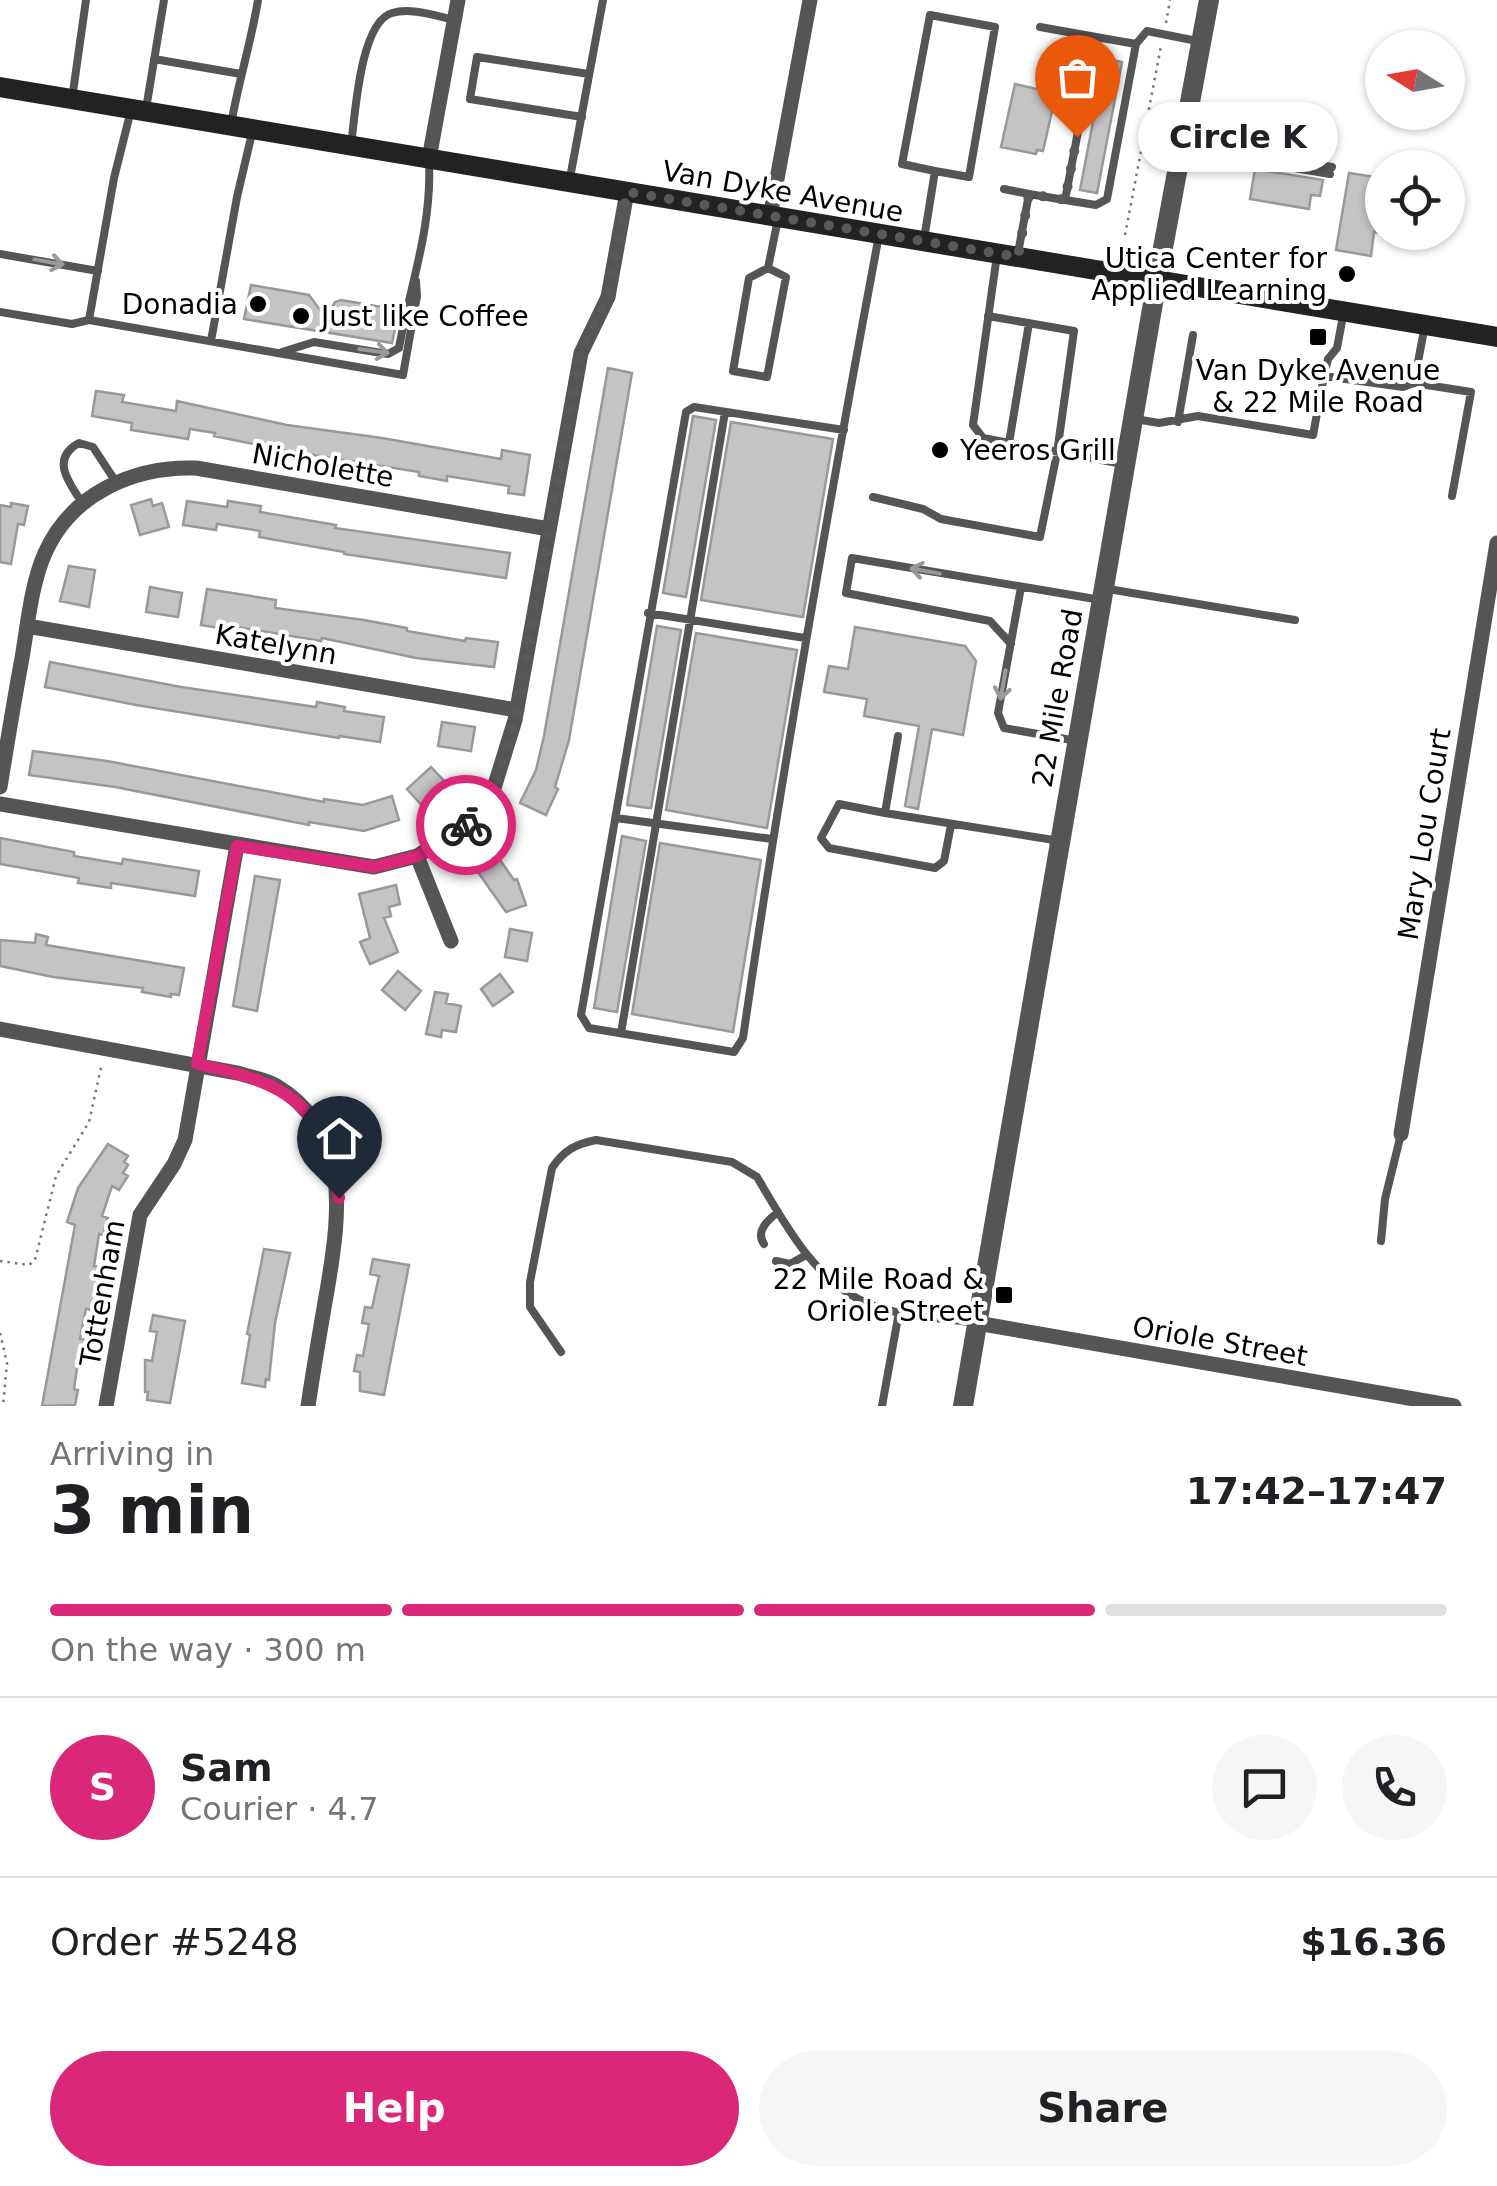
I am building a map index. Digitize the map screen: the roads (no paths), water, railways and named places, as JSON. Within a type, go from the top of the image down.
[{"type":"main road","name":"Van Dyke Avenue","points":[[0,86],[1497,337]]},
{"type":"street","points":[[429,159],[458,0]]},
{"type":"street","points":[[774,218],[810,0]]},
{"type":"street","name":"22 Mile Road","points":[[962,1406],[1157,280],[1210,0]]},
{"type":"street","points":[[0,804],[374,867],[418,856],[467,825],[494,788],[517,710],[581,352],[608,297],[627,192]]},
{"type":"street","name":"Nicholette","points":[[88,500],[116,482],[159,468],[196,468],[549,529]]},
{"type":"street","points":[[0,787],[27,626],[46,551],[65,522],[88,500]]},
{"type":"street","name":"Mary Lou Court","points":[[1401,1134],[1497,543]]},
{"type":"street","name":"Katelynn","points":[[27,626],[517,710]]},
{"type":"street","name":"Tottenham","points":[[106,1406],[140,1215],[183,1148],[237,846]]},
{"type":"street","points":[[418,856],[452,941]]},
{"type":"street","points":[[0,1029],[197,1064],[274,1084],[313,1120],[334,1168],[338,1217],[308,1406]]},
{"type":"street","name":"Oriole Street","points":[[977,1323],[1454,1406]]},
{"type":"lane","points":[[72,99],[86,0]]},
{"type":"lane","points":[[90,320],[98,271],[154,59],[164,0]]},
{"type":"lane","points":[[231,125],[241,74],[250,52],[258,0]]},
{"type":"lane","points":[[570,182],[603,0]]},
{"type":"lane","points":[[351,146],[367,45],[374,27],[392,13],[415,12],[455,20]]},
{"type":"lane","points":[[930,15],[995,27],[969,176],[935,171],[902,164],[930,15]]},
{"type":"lane","points":[[1040,27],[1136,44]]},
{"type":"lane","points":[[1004,189],[1096,205],[1107,199],[1114,163],[1112,143],[1121,124],[1119,104],[1136,44],[1147,31],[1202,42]]},
{"type":"lane","points":[[1065,200],[1096,36]]},
{"type":"lane","points":[[582,117],[470,100],[478,57],[590,74]]},
{"type":"lane","points":[[154,59],[241,74]]},
{"type":"lane","points":[[1088,80],[1101,82]]},
{"type":"lane","points":[[1084,98],[1098,100]]},
{"type":"lane","points":[[1081,117],[1094,119]]},
{"type":"lane","points":[[1110,122],[1121,124]]},
{"type":"lane","points":[[211,341],[253,129]]},
{"type":"lane","points":[[1077,137],[1090,139]]},
{"type":"lane","points":[[1241,155],[1331,170]]},
{"type":"lane","points":[[1074,156],[1086,158]]},
{"type":"lane","points":[[279,353],[314,342],[394,353],[399,348],[431,198],[429,159]]},
{"type":"lane","points":[[1103,161],[1114,163]]},
{"type":"lane","points":[[924,243],[935,171]]},
{"type":"lane","points":[[1070,175],[1082,177]]},
{"type":"lane","points":[[1099,180],[1110,182]]},
{"type":"lane","points":[[1029,194],[988,316],[973,426],[983,438],[1125,465]]},
{"type":"lane","points":[[768,268],[774,218]]},
{"type":"lane","points":[[844,430],[694,407],[686,412],[580,1015],[589,1028],[734,1052],[743,1038],[805,638],[844,430],[878,236]]},
{"type":"lane","points":[[0,254],[98,271]]},
{"type":"lane","points":[[768,268],[786,276],[767,376],[734,371],[749,278],[768,268]]},
{"type":"lane","points":[[0,312],[72,324],[90,320],[403,375],[417,296],[416,281]]},
{"type":"lane","points":[[1133,419],[1178,422],[1198,416],[1313,435],[1328,359],[1338,348],[1344,311]]},
{"type":"lane","points":[[873,496],[923,509],[942,519],[1040,537],[1057,453],[1074,331],[988,316]]},
{"type":"lane","points":[[1008,443],[1029,323]]},
{"type":"lane","points":[[1414,382],[1425,325]]},
{"type":"lane","points":[[1178,422],[1193,336]]},
{"type":"lane","points":[[1324,376],[1403,388],[1414,382],[1471,392],[1452,496]]},
{"type":"lane","points":[[621,1033],[725,412]]},
{"type":"lane","points":[[88,500],[63,474],[62,462],[68,449],[79,443],[93,447],[116,482]]},
{"type":"lane","points":[[1011,644],[990,621],[846,593],[852,558],[1021,588],[1102,594],[1295,620]]},
{"type":"lane","points":[[1021,588],[998,713],[1004,728],[1077,741]]},
{"type":"lane","points":[[648,613],[805,638]]},
{"type":"lane","points":[[885,813],[898,736]]},
{"type":"lane","points":[[951,825],[944,861],[935,868],[829,848],[821,838],[839,804],[1060,842]]},
{"type":"lane","points":[[616,818],[772,839]]},
{"type":"lane","points":[[1382,1240],[1385,1199],[1401,1134]]},
{"type":"lane","points":[[561,1352],[530,1307],[530,1282],[552,1168],[562,1153],[596,1140],[732,1162],[757,1177],[806,1255],[844,1291],[898,1312],[977,1323]]},
{"type":"lane","points":[[764,1244],[762,1232],[766,1222],[778,1212]]},
{"type":"lane","points":[[776,1260],[790,1264],[806,1255]]},
{"type":"lane","points":[[882,1406],[898,1312]]},
{"type":"place","name":"Circle K","points":[[1077,137]]},
{"type":"place","name":"Utica Center for Applied Learning","points":[[1347,274]]},
{"type":"place","name":"Donadia","points":[[258,304]]},
{"type":"place","name":"Just like Coffee","points":[[301,316]]},
{"type":"place","name":"Van Dyke Avenue & 22 Mile Road","points":[[1318,337]]},
{"type":"place","name":"Yeeros Grill","points":[[940,450]]},
{"type":"place","name":"22 Mile Road & Oriole Street","points":[[1004,1295]]}]
